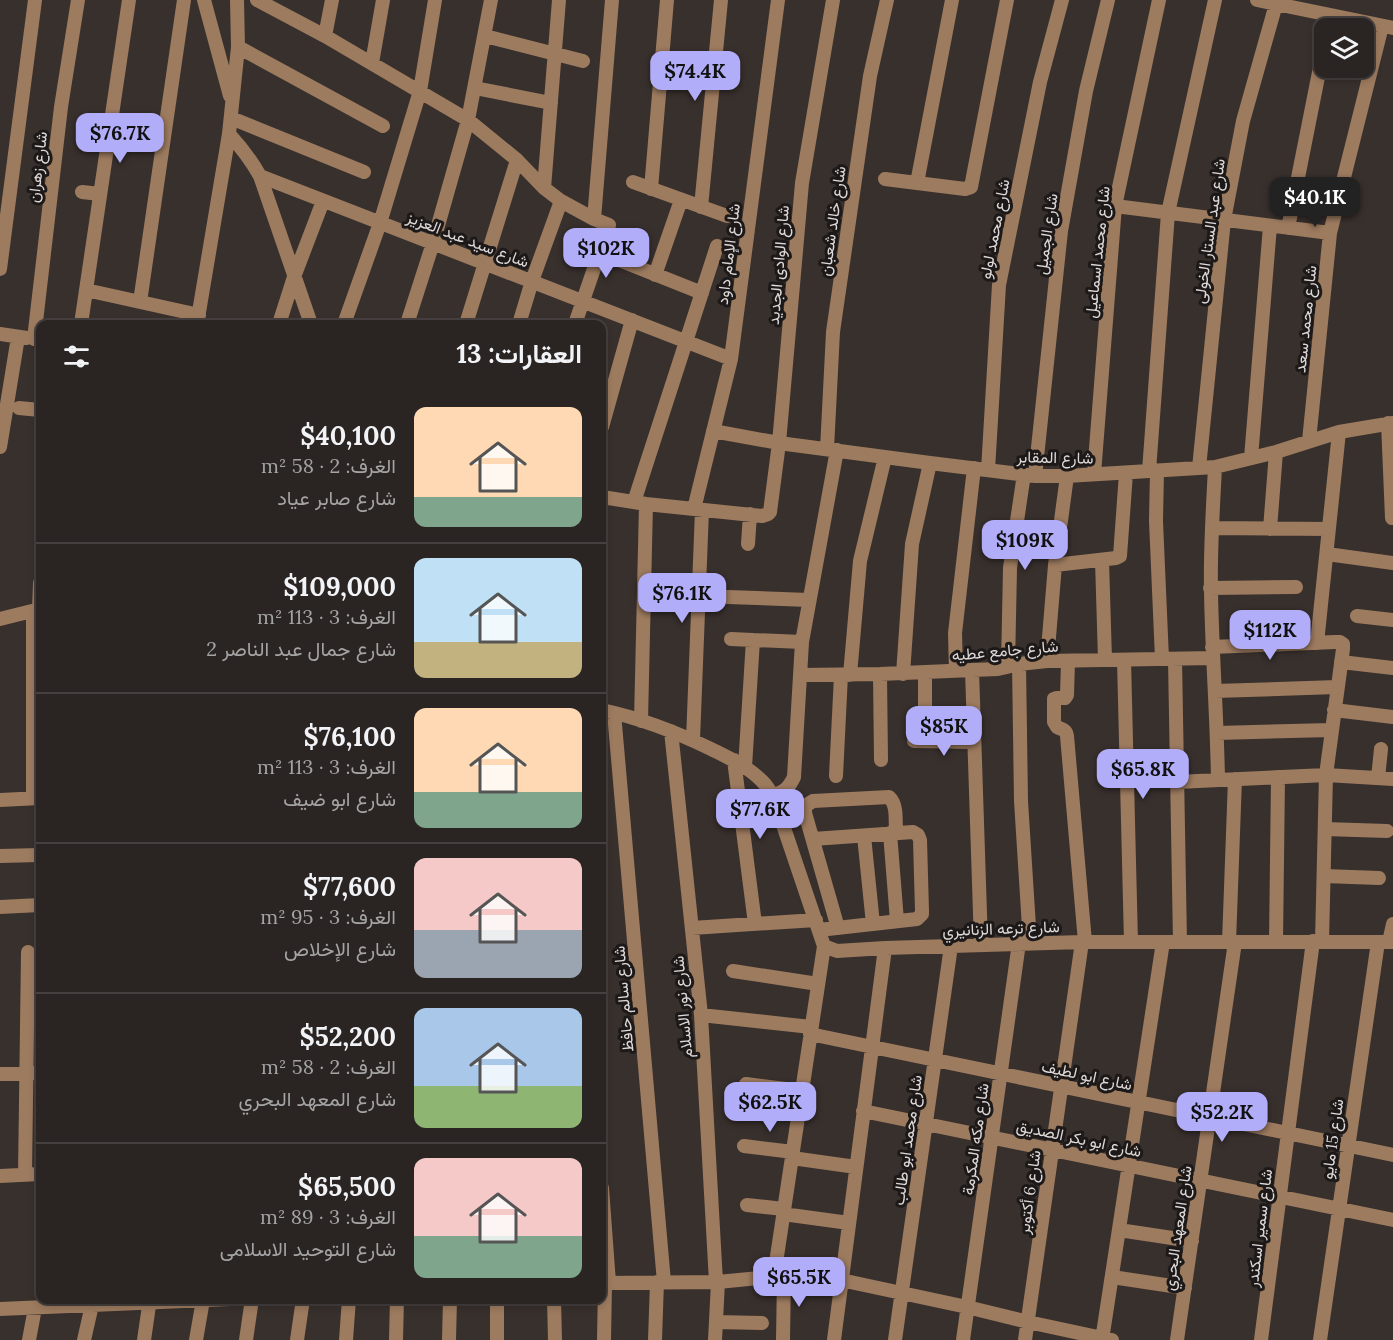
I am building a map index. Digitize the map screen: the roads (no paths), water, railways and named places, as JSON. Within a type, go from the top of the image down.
[{"type":"street","points":[[0,269],[34,0]]},
{"type":"street","name":"شارع زهران","points":[[39,320],[61,107],[78,0]]},
{"type":"street","points":[[82,320],[129,0]]},
{"type":"street","points":[[140,302],[184,0]]},
{"type":"street","points":[[204,0],[231,111]]},
{"type":"street","points":[[86,290],[140,302],[198,320],[229,134],[238,47],[237,0]]},
{"type":"street","points":[[257,0],[325,36],[468,120],[517,160],[544,188],[561,201],[609,225],[576,320]]},
{"type":"street","points":[[325,36],[332,0]]},
{"type":"street","points":[[372,63],[383,0]]},
{"type":"street","points":[[345,320],[380,223],[420,92],[435,0]]},
{"type":"street","points":[[408,320],[468,120],[491,0]]},
{"type":"street","points":[[544,188],[559,0]]},
{"type":"street","points":[[594,219],[612,0]]},
{"type":"street","points":[[651,189],[667,0]]},
{"type":"street","points":[[701,207],[721,0]]},
{"type":"street","name":"شارع الإمام داود","points":[[693,740],[699,596],[698,509],[713,431],[731,359],[778,0]]},
{"type":"street","name":"شارع الوادى الجديد","points":[[750,514],[765,516],[770,512],[779,442],[802,183],[833,0]]},
{"type":"street","name":"شارع خالد شعبان","points":[[772,795],[782,793],[790,787],[794,777],[802,642],[832,450],[833,332],[870,76],[887,0]]},
{"type":"street","points":[[916,183],[952,0]]},
{"type":"street","points":[[885,179],[965,189],[972,184],[1007,0]]},
{"type":"street","name":"شارع محمد لولو","points":[[956,671],[955,633],[981,469],[999,285],[1040,82],[1062,0]]},
{"type":"street","name":"شارع الجميل","points":[[1013,665],[1010,568],[1030,475],[1062,231],[1086,91],[1108,0]]},
{"type":"street","name":"شارع محمد اسماعيل","points":[[1094,474],[1115,206],[1159,0]]},
{"type":"street","points":[[1180,942],[1177,782],[1153,471],[1168,213],[1215,0]]},
{"type":"street","points":[[1257,0],[1318,18]]},
{"type":"street","name":"شارع عبد الستار الخولى","points":[[1198,468],[1224,220],[1243,122],[1276,4]]},
{"type":"street","name":"شارع محمد سعد","points":[[1309,441],[1330,233],[1388,27]]},
{"type":"street","points":[[484,36],[583,61]]},
{"type":"street","points":[[238,47],[383,126]]},
{"type":"street","points":[[1288,228],[1318,78]]},
{"type":"street","points":[[475,88],[551,103]]},
{"type":"street","points":[[231,111],[364,172]]},
{"type":"street","points":[[229,134],[241,147],[260,176],[310,320]]},
{"type":"street","points":[[467,320],[517,160]]},
{"type":"street","name":"شارع سيد عبد العزيز","points":[[260,176],[731,359]]},
{"type":"street","points":[[633,182],[727,216]]},
{"type":"street","points":[[82,192],[100,194]]},
{"type":"street","points":[[655,275],[681,200]]},
{"type":"street","points":[[280,320],[323,201]]},
{"type":"street","points":[[520,320],[561,201]]},
{"type":"street","points":[[1115,206],[1330,233]]},
{"type":"street","points":[[1251,458],[1270,226]]},
{"type":"street","points":[[641,721],[640,503],[686,341],[717,246]]},
{"type":"street","points":[[600,252],[702,293]]},
{"type":"street","points":[[606,413],[632,320]]},
{"type":"street","points":[[0,334],[36,340]]},
{"type":"street","points":[[0,447],[18,337]]},
{"type":"street","points":[[18,408],[36,410]]},
{"type":"street","points":[[1390,423],[1392,518]]},
{"type":"street","name":"شارع المقابر","points":[[713,431],[930,463],[1030,475],[1067,476],[1215,467],[1275,452],[1339,432],[1390,423]]},
{"type":"street","points":[[1317,643],[1339,432]]},
{"type":"street","points":[[1270,529],[1275,452]]},
{"type":"street","points":[[836,776],[845,675],[860,561],[885,457]]},
{"type":"street","points":[[903,674],[912,544],[930,463]]},
{"type":"street","points":[[1215,467],[1210,588],[1218,780]]},
{"type":"street","points":[[1055,565],[1116,558],[1121,553],[1126,473]]},
{"type":"street","points":[[1047,661],[1055,565],[1067,476]]},
{"type":"street","points":[[606,498],[750,514],[748,544]]},
{"type":"street","points":[[1212,528],[1329,529]]},
{"type":"street","points":[[1327,554],[1393,563]]},
{"type":"street","points":[[1102,560],[1105,660]]},
{"type":"street","points":[[1210,588],[1296,587]]},
{"type":"street","points":[[699,596],[809,600]]},
{"type":"street","points":[[0,619],[36,610]]},
{"type":"street","points":[[1358,616],[1393,620]]},
{"type":"street","points":[[731,639],[802,642]]},
{"type":"street","points":[[753,640],[740,764],[755,924]]},
{"type":"street","name":"شارع جامع عطيه","points":[[800,675],[903,674],[998,669],[1047,661],[1168,659],[1340,642],[1343,649],[1341,662]]},
{"type":"street","points":[[1124,660],[1131,942]]},
{"type":"street","name":"شارع 6 أكتوبر","points":[[1025,1340],[1083,942],[1067,736],[1064,729],[1057,727],[1054,722],[1054,699],[1065,698],[1067,695],[1068,661]]},
{"type":"street","points":[[1341,662],[1393,668]]},
{"type":"street","name":"شارع سمير اسكندر","points":[[1261,1340],[1287,1133],[1318,941],[1324,876],[1326,775],[1341,662]]},
{"type":"street","points":[[1013,665],[1021,801],[1024,943]]},
{"type":"street","points":[[972,670],[981,944]]},
{"type":"street","points":[[925,672],[919,741],[975,742]]},
{"type":"street","points":[[880,674],[881,760]]},
{"type":"street","points":[[1215,691],[1337,687]]},
{"type":"street","points":[[1334,710],[1393,717]]},
{"type":"street","points":[[608,712],[671,730],[740,764],[763,782],[772,795],[824,946],[784,1211],[779,1276],[783,1340]]},
{"type":"street","name":"شارع سالم حافظ","points":[[608,712],[661,1282],[655,1340]]},
{"type":"street","name":"شارع نور الاسلام","points":[[671,730],[701,1015],[717,1282]]},
{"type":"street","points":[[1217,733],[1331,730]]},
{"type":"street","points":[[1378,778],[1381,749]]},
{"type":"street","points":[[1177,782],[1326,775],[1393,779]]},
{"type":"street","points":[[1276,942],[1278,777]]},
{"type":"street","name":"شارع المعهد البحري","points":[[1177,1340],[1210,1117],[1232,942],[1235,779]]},
{"type":"street","points":[[838,928],[805,810],[807,804],[813,801],[889,797],[892,799],[897,921]]},
{"type":"street","points":[[0,800],[36,798]]},
{"type":"street","points":[[1325,829],[1388,831]]},
{"type":"street","points":[[692,928],[755,924],[817,925],[838,928],[917,919],[922,914],[919,837],[913,832],[813,839]]},
{"type":"street","points":[[864,836],[873,924]]},
{"type":"street","points":[[0,856],[36,855]]},
{"type":"street","points":[[1324,876],[1379,878]]},
{"type":"street","points":[[0,907],[36,905]]},
{"type":"street","name":"شارع 15 مايو","points":[[1320,1340],[1348,1146],[1387,942],[1393,924]]},
{"type":"street","name":"شارع ترعه الزنانيري","points":[[824,946],[837,951],[1083,942],[1387,942]]},
{"type":"street","points":[[606,1283],[717,1282],[799,1274],[822,1276],[1105,1339],[1112,1276],[1163,942]]},
{"type":"street","name":"شارع مكه المكرمة","points":[[963,1340],[1000,1073],[1024,943]]},
{"type":"street","name":"شارع محمد ابو طالب","points":[[895,1340],[951,946]]},
{"type":"street","points":[[834,1340],[885,948]]},
{"type":"street","points":[[25,1175],[33,1074],[28,951]]},
{"type":"street","points":[[732,971],[818,984]]},
{"type":"street","name":"شارع ابو لطيف","points":[[701,1015],[811,1031],[872,1047],[1393,1155]]},
{"type":"street","points":[[0,1074],[33,1074]]},
{"type":"street","points":[[746,1084],[802,1090]]},
{"type":"street","name":"شارع ابو بكر الصديق","points":[[863,1111],[1393,1220]]},
{"type":"street","points":[[744,1146],[856,1167]]},
{"type":"street","points":[[0,1176],[36,1174]]},
{"type":"street","points":[[747,1205],[849,1223]]},
{"type":"street","points":[[1119,1230],[1192,1241]]},
{"type":"street","points":[[1112,1276],[1185,1288]]},
{"type":"street","points":[[715,1340],[717,1282]]},
{"type":"street","points":[[0,1310],[60,1304]]},
{"type":"street","points":[[84,1340],[92,1304]]},
{"type":"street","points":[[144,1340],[150,1304]]},
{"type":"street","points":[[196,1340],[207,1304]]},
{"type":"street","points":[[246,1340],[251,1304]]},
{"type":"street","points":[[297,1340],[302,1304]]},
{"type":"street","points":[[346,1340],[349,1304]]},
{"type":"street","points":[[396,1340],[397,1304]]},
{"type":"street","points":[[449,1340],[450,1304]]},
{"type":"street","points":[[496,1304],[497,1340]]},
{"type":"street","points":[[555,1304],[555,1340]]},
{"type":"street","points":[[604,1340],[605,1304]]},
{"type":"street","points":[[29,1340],[44,1305]]},
{"type":"street","points":[[716,1322],[762,1323]]}]
